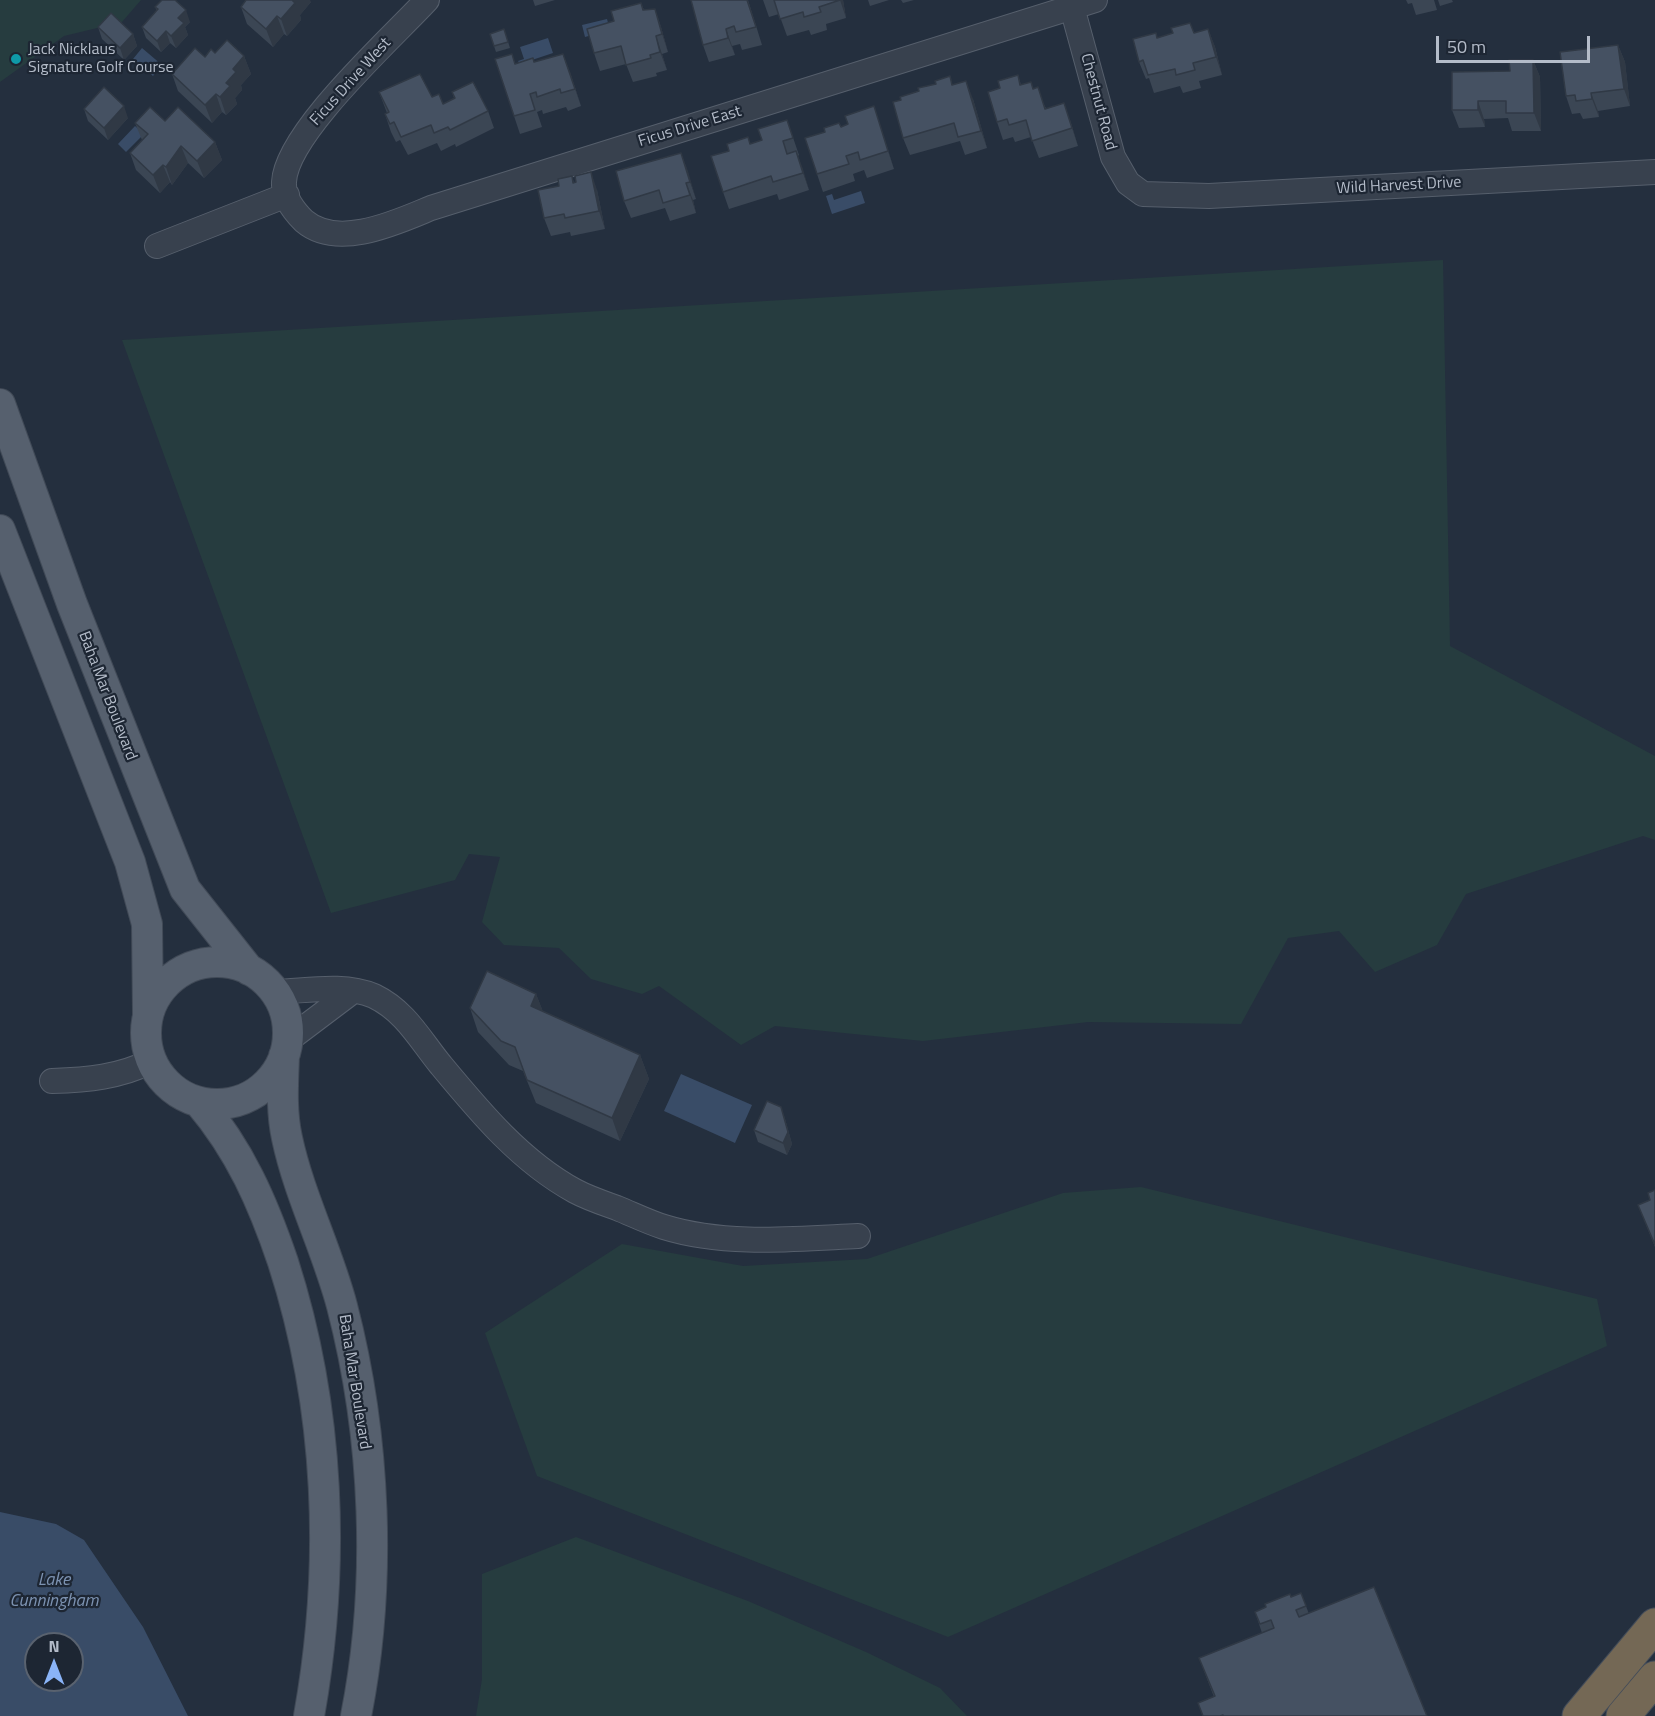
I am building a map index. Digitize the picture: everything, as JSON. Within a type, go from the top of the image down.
[{"type":"highway","points":[[1579,1716],[1655,1625]]},
{"type":"highway","points":[[1623,1716],[1655,1678]]},
{"type":"main road","name":"Baha Mar Boulevard","points":[[0,404],[72,604],[184,889],[249,970]]},
{"type":"main road","points":[[0,530],[130,862],[147,924],[148,1014],[145,1033],[152,1061],[166,1084],[182,1095],[200,1102],[217,1104],[251,1095],[276,1072],[286,1048],[285,1015],[275,992],[263,979],[249,970],[219,962],[188,968],[163,986],[148,1014]]},
{"type":"main road","name":"Baha Mar Boulevard","points":[[286,1048],[283,1093],[286,1135],[342,1308],[364,1432],[372,1553],[371,1619],[356,1716]]},
{"type":"main road","points":[[200,1102],[228,1138],[255,1186],[291,1287],[311,1376],[324,1475],[325,1534],[320,1649],[309,1716]]},
{"type":"street","name":"Ficus Drive West","points":[[289,201],[284,182],[292,155],[314,120],[427,0]]},
{"type":"street","name":"Ficus Drive East","points":[[289,201],[307,223],[330,232],[354,233],[385,226],[431,208],[1071,3],[1095,0]]},
{"type":"street","name":"Chestnut Road","points":[[1071,3],[1113,157],[1128,183],[1143,194]]},
{"type":"street","name":"Wild Harvest Drive","points":[[1143,194],[1209,196],[1655,172]]},
{"type":"street","points":[[157,246],[289,201]]},
{"type":"street","points":[[275,992],[323,988],[373,996],[408,1020],[481,1112],[525,1157],[575,1192],[664,1227],[708,1235],[775,1240],[858,1236]]},
{"type":"street","points":[[286,1048],[353,991]]},
{"type":"street","points":[[52,1081],[96,1079],[132,1071],[152,1061]]},
{"type":"green space","name":"Jack Nicklaus Signature Golf Course","points":[[0,0],[141,0],[122,22],[64,36],[0,82]]},
{"type":"green space","points":[[1443,260],[1450,646],[1655,756],[1655,840],[1643,836],[1466,894],[1437,945],[1375,972],[1339,931],[1288,938],[1241,1024],[1088,1022],[923,1041],[775,1026],[741,1045],[659,986],[642,994],[591,979],[559,948],[504,945],[482,922],[500,857],[469,854],[455,880],[331,913],[122,340]]},
{"type":"green space","points":[[1141,1187],[1597,1299],[1607,1346],[948,1637],[537,1476],[485,1333],[622,1244],[743,1266],[867,1259],[1063,1193]]},
{"type":"green space","points":[[576,1537],[748,1601],[866,1652],[940,1688],[967,1716],[476,1716],[482,1679],[482,1574]]},
{"type":"water","points":[[607,19],[610,30],[585,37],[582,25]]},
{"type":"water","points":[[548,38],[553,53],[520,64],[518,61],[524,59],[520,47]]},
{"type":"water","points":[[142,48],[162,65],[153,76],[133,59]]},
{"type":"water","points":[[135,126],[144,134],[126,152],[118,144]]},
{"type":"water","points":[[861,191],[865,203],[832,214],[826,196],[832,194],[834,200]]},
{"type":"water","points":[[681,1074],[752,1105],[735,1143],[664,1111]]},
{"type":"water","name":"Lake Cunningham","points":[[0,1512],[56,1524],[84,1540],[143,1627],[188,1716],[0,1716]]},
{"type":"building","points":[[162,0],[175,0],[186,10],[178,18],[184,23],[171,36],[166,31],[157,41],[142,27],[158,9],[155,7]]},
{"type":"building","points":[[246,0],[292,0],[295,3],[281,19],[277,16],[266,29],[241,7]]},
{"type":"building","points":[[691,0],[747,0],[756,27],[736,32],[734,26],[726,29],[728,38],[703,45]]},
{"type":"building","points":[[774,0],[840,0],[819,7],[821,12],[804,17],[803,12],[780,19]]},
{"type":"building","points":[[641,3],[643,10],[655,9],[662,34],[656,36],[660,52],[650,55],[651,58],[626,65],[621,46],[594,53],[587,29],[614,21],[611,11]]},
{"type":"building","points":[[111,13],[133,34],[120,48],[98,27]]},
{"type":"building","points":[[1190,23],[1194,33],[1208,29],[1216,57],[1193,63],[1195,70],[1176,75],[1175,69],[1148,75],[1143,60],[1139,62],[1133,39],[1156,33],[1157,38],[1173,33],[1171,28]]},
{"type":"building","points":[[504,29],[508,42],[494,46],[490,34]]},
{"type":"building","points":[[227,40],[244,56],[233,69],[236,72],[226,83],[230,86],[220,97],[216,94],[205,105],[172,74],[195,48],[205,57],[211,49],[215,53]]},
{"type":"building","points":[[1618,45],[1624,89],[1591,93],[1592,99],[1576,101],[1575,95],[1566,96],[1560,52]]},
{"type":"building","points":[[512,54],[515,64],[533,58],[534,62],[563,54],[575,89],[561,93],[560,89],[537,97],[536,92],[530,94],[535,110],[514,116],[495,59]]},
{"type":"building","points":[[1509,60],[1533,60],[1534,113],[1506,113],[1506,101],[1478,101],[1478,110],[1452,110],[1452,72],[1510,71]]},
{"type":"building","points":[[420,74],[432,97],[439,94],[443,104],[455,98],[452,92],[473,82],[488,111],[450,130],[448,127],[434,133],[431,125],[401,137],[394,122],[390,124],[385,114],[389,112],[379,92]]},
{"type":"building","points":[[1018,75],[1020,85],[1031,82],[1033,89],[1038,87],[1045,109],[1064,103],[1072,128],[1032,141],[1026,120],[1009,125],[1007,119],[997,122],[988,92],[1000,88],[998,81]]},
{"type":"building","points":[[950,76],[952,85],[966,81],[981,131],[958,137],[954,123],[903,138],[893,102],[901,100],[900,97],[919,91],[918,88],[936,84],[935,81]]},
{"type":"building","points":[[104,87],[124,106],[104,128],[84,109]]},
{"type":"building","points":[[874,106],[888,151],[860,160],[858,152],[846,156],[849,164],[817,174],[805,138],[825,132],[824,128],[839,123],[841,127],[848,124],[845,116]]},
{"type":"building","points":[[150,107],[165,121],[178,107],[215,142],[197,161],[181,146],[166,167],[163,165],[153,175],[130,153],[148,134],[135,123]]},
{"type":"building","points":[[787,120],[793,138],[783,141],[787,154],[796,151],[803,173],[773,182],[771,176],[723,192],[711,156],[729,151],[727,144],[748,137],[750,144],[762,140],[758,129]]},
{"type":"building","points":[[681,153],[690,182],[686,183],[690,195],[663,203],[659,190],[624,201],[616,171]]},
{"type":"building","points":[[591,172],[599,211],[565,218],[564,214],[544,218],[538,190],[559,186],[558,179],[572,176],[573,183],[576,182],[575,176]]},
{"type":"building","points":[[487,971],[536,994],[531,1006],[640,1055],[612,1118],[527,1080],[515,1047],[501,1041],[470,1008]]},
{"type":"building","points":[[767,1101],[781,1107],[788,1132],[783,1143],[754,1130]]},
{"type":"building","points":[[1655,1190],[1655,1245],[1638,1205],[1650,1200],[1648,1193]]},
{"type":"building","points":[[1374,1587],[1427,1716],[1203,1716],[1198,1703],[1215,1696],[1199,1658],[1274,1628],[1271,1620],[1260,1624],[1255,1612],[1266,1607],[1265,1604],[1290,1594],[1291,1597],[1301,1593],[1306,1606],[1296,1610],[1299,1617]]},
{"type":"place","name":"Jack Nicklaus Signature Golf Course","points":[[16,59]]}]
